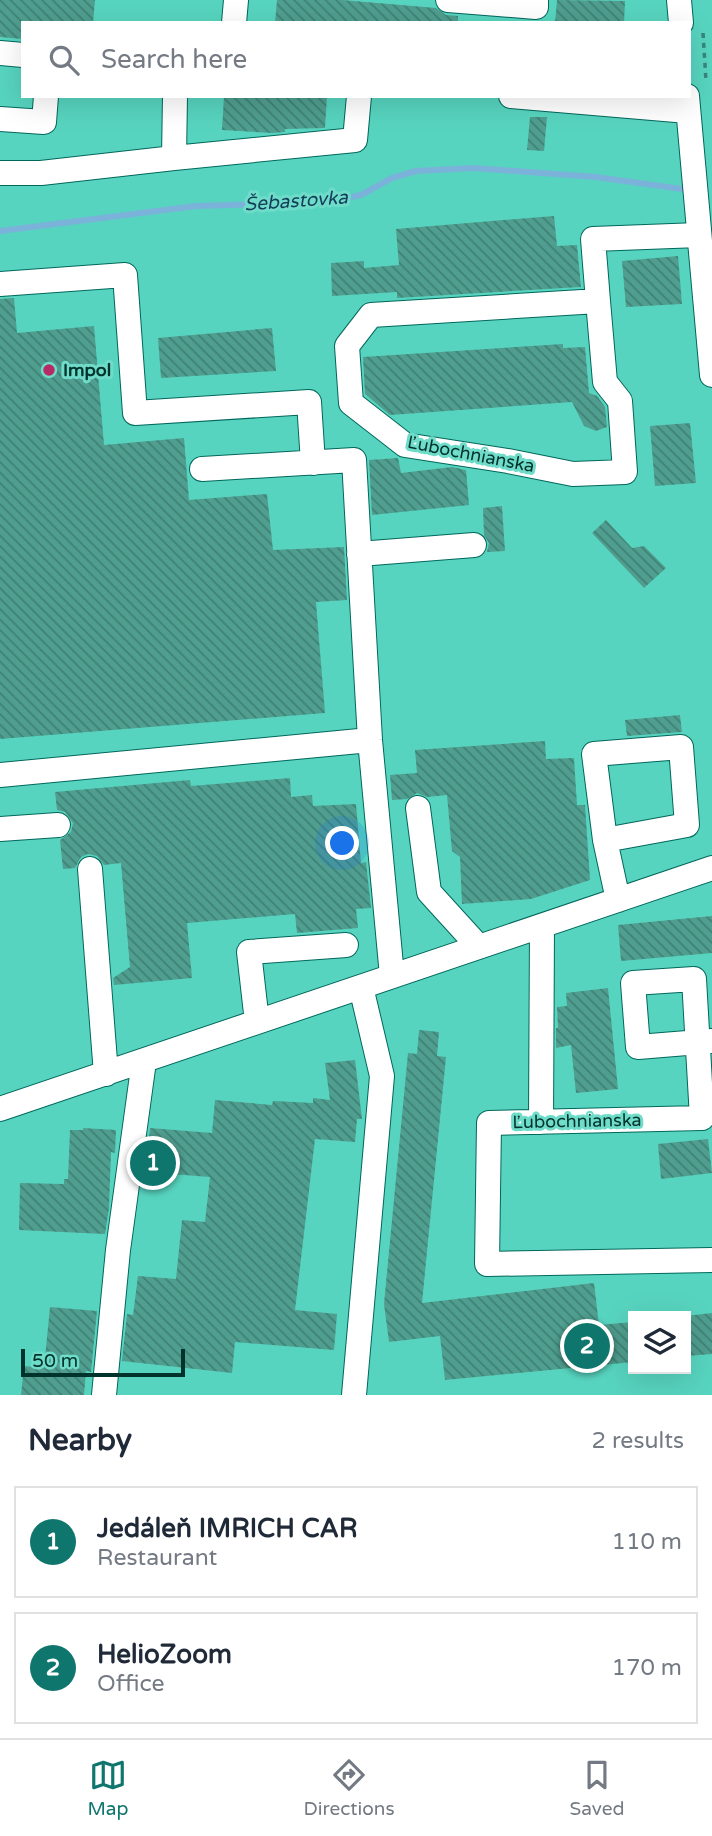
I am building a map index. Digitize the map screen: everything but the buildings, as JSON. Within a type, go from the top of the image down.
[{"type":"street","points":[[234,21],[236,0]]},
{"type":"street","points":[[448,0],[536,7],[536,0]]},
{"type":"street","points":[[680,0],[681,21]]},
{"type":"street","points":[[0,53],[21,55]]},
{"type":"street","points":[[0,119],[44,122],[46,98]]},
{"type":"street","points":[[174,158],[175,98]]},
{"type":"street","points":[[0,173],[41,173],[355,140],[359,98]]},
{"type":"street","points":[[555,98],[688,104],[712,375]]},
{"type":"street","name":"Ľubochnianska","points":[[598,301],[371,315],[347,346],[351,403],[405,445],[573,474],[625,472],[620,401],[605,382],[593,239],[699,235]]},
{"type":"street","points":[[0,284],[125,275],[135,413],[309,402],[313,463]]},
{"type":"street","points":[[202,469],[354,460],[370,740],[392,976]]},
{"type":"street","points":[[359,554],[474,545]]},
{"type":"street","points":[[0,775],[370,740]]},
{"type":"street","points":[[604,840],[687,825],[681,747],[594,754],[604,840],[618,900]]},
{"type":"street","points":[[418,808],[429,891],[480,947]]},
{"type":"street","points":[[0,829],[58,825]]},
{"type":"street","points":[[0,1109],[712,868]]},
{"type":"street","points":[[90,869],[106,1073]]},
{"type":"street","points":[[541,1122],[542,926]]},
{"type":"street","points":[[257,1023],[249,952],[346,945]]},
{"type":"street","points":[[354,1395],[382,1076],[361,987]]},
{"type":"street","name":"Ľubochnianska","points":[[706,1041],[702,1118],[489,1123],[487,1264],[712,1260]]},
{"type":"street","points":[[104,1395],[118,1250],[144,1061]]},
{"type":"shaded area","points":[[0,0],[712,0],[712,1395],[0,1395]]},
{"type":"waterway","name":"Šebastovka","points":[[0,231],[196,206],[327,202],[361,195],[392,178],[416,171],[473,168],[596,177],[689,190]]},
{"type":"place","name":"Impol","points":[[49,370]]},
{"type":"place","name":"Jedáleň IMRICH CAR","points":[[153,1163]]},
{"type":"place","name":"HelioZoom","points":[[587,1346]]}]
